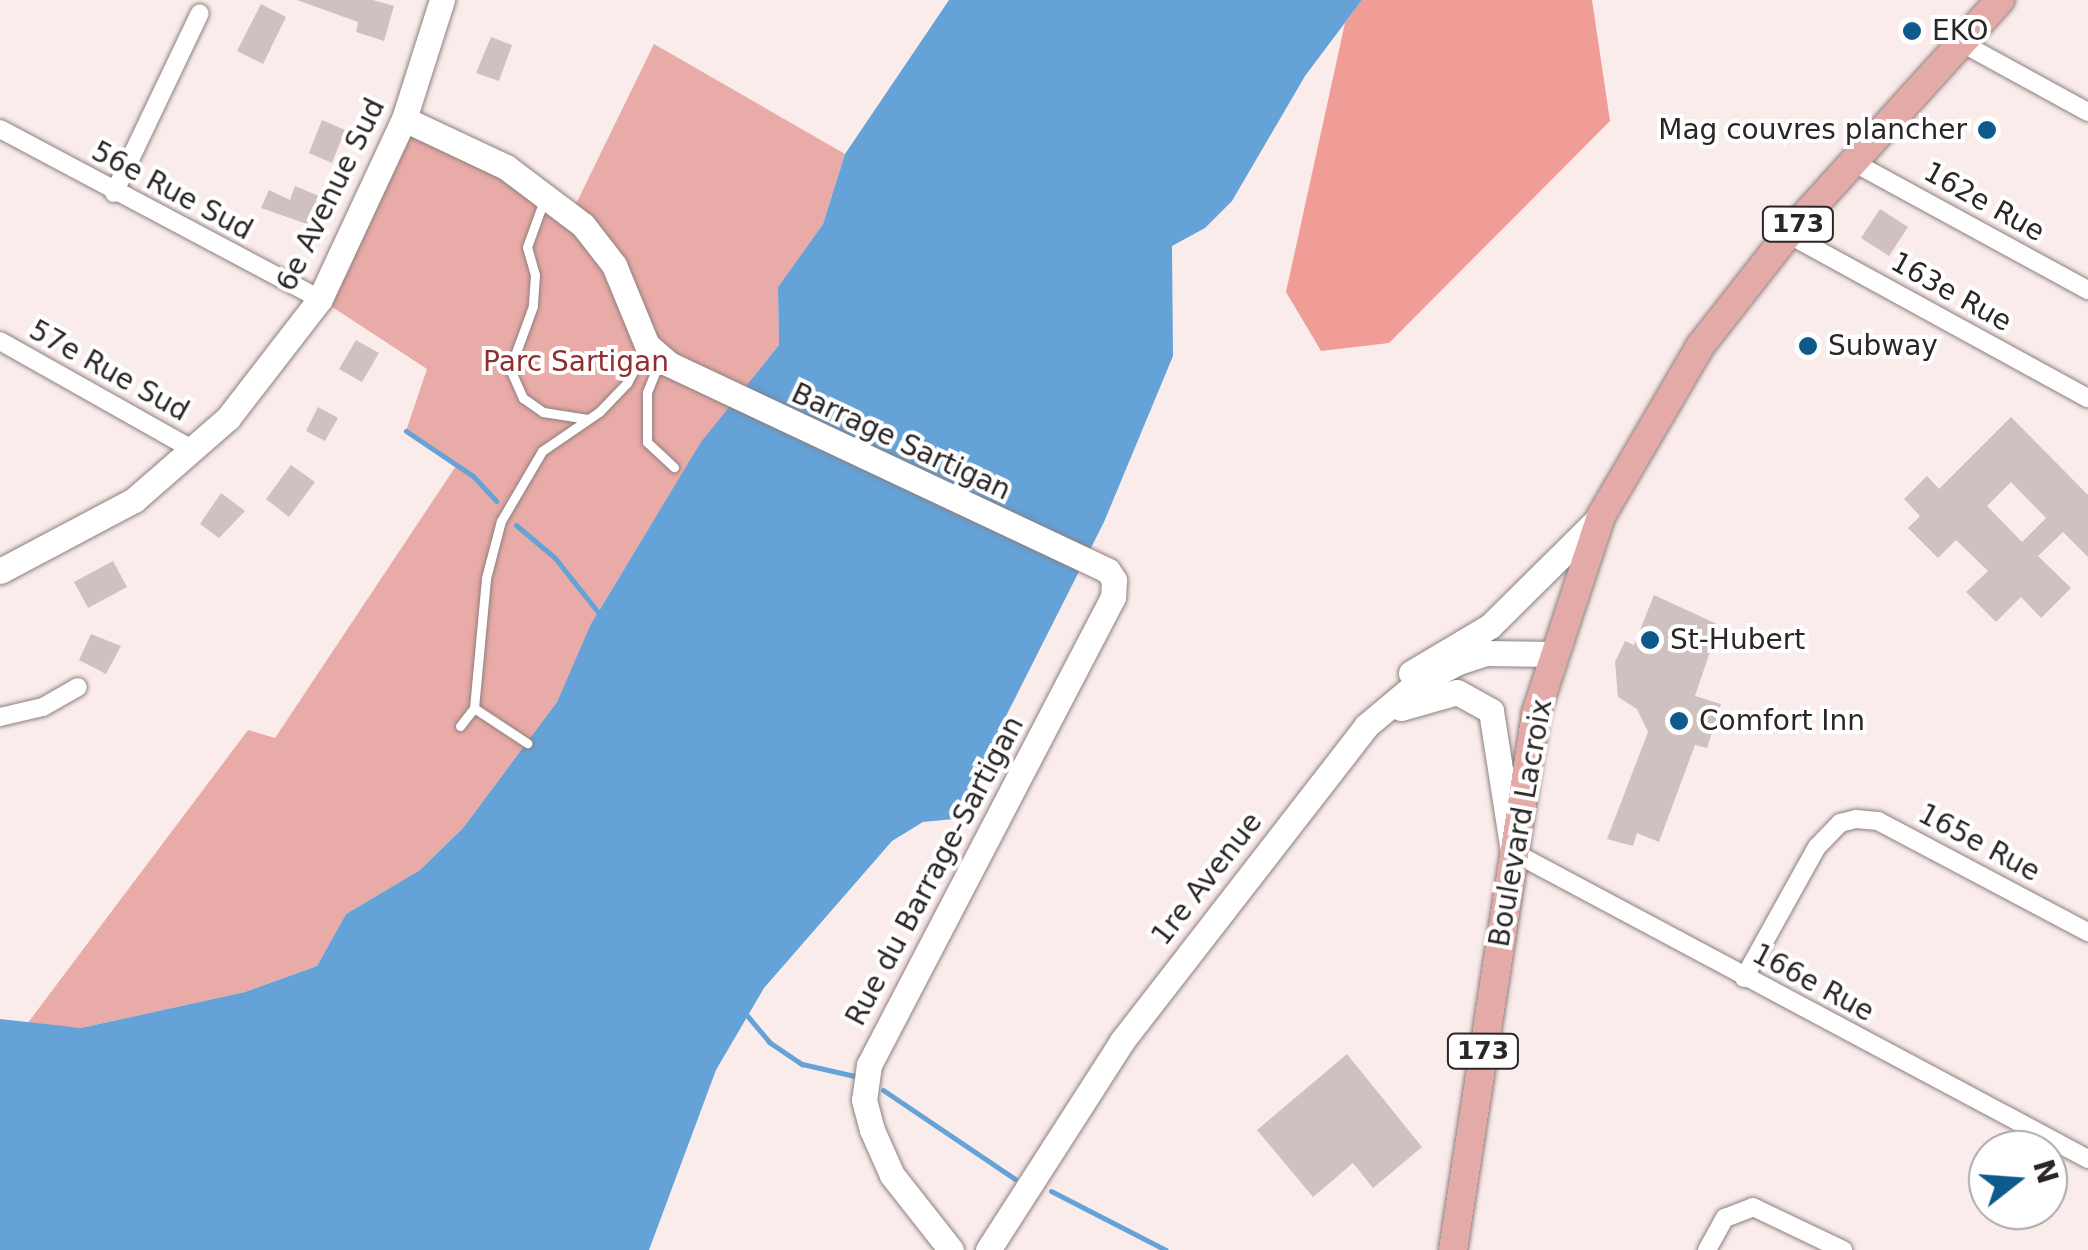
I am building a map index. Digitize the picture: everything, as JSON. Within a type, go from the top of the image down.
[{"type":"main road","name":"6e Avenue Sud","points":[[0,570],[134,500],[228,418],[320,299],[404,119],[442,0]]},
{"type":"main road","name":"Boulevard Lacroix","points":[[1453,1250],[1536,713],[1602,516],[1701,345],[1788,234],[2000,0]]},
{"type":"main road","points":[[404,119],[548,194],[614,265],[659,355]]},
{"type":"main road","name":"Barrage Sartigan","points":[[659,355],[1108,572]]},
{"type":"main road","points":[[1366,726],[1394,686],[1438,652],[1490,626],[1602,516]]},
{"type":"main road","name":"Rue du Barrage-Sartigan","points":[[951,1250],[892,1175],[872,1130],[864,1100],[869,1065],[1113,596],[1108,572]]},
{"type":"main road","name":"1re Avenue","points":[[988,1250],[1122,1041],[1366,726],[1415,686],[1458,662],[1486,653],[1554,654]]},
{"type":"main road","points":[[1366,726],[1418,699],[1457,692],[1475,696],[1491,710],[1513,852]]},
{"type":"street","points":[[114,192],[200,13]]},
{"type":"street","points":[[1960,42],[2088,112]]},
{"type":"street","name":"56e Rue Sud","points":[[0,130],[320,299]]},
{"type":"street","name":"162e Rue","points":[[1853,162],[2088,290]]},
{"type":"street","name":"163e Rue","points":[[1788,234],[2088,398]]},
{"type":"street","name":"57e Rue Sud","points":[[0,341],[192,449]]},
{"type":"street","points":[[0,717],[43,707],[78,687]]},
{"type":"street","name":"165e Rue","points":[[1744,978],[1816,847],[1840,823],[1878,821],[2088,932]]},
{"type":"street","name":"166e Rue","points":[[1513,852],[2088,1159]]},
{"type":"street","points":[[1707,1250],[1725,1218],[1753,1206],[1843,1250]]},
{"type":"lane","points":[[548,194],[526,247],[535,275],[533,306],[510,369],[522,398],[543,412],[587,419]]},
{"type":"lane","points":[[460,726],[474,708],[486,578],[501,521],[542,452],[587,419],[659,355]]},
{"type":"lane","points":[[659,355],[646,393],[647,442],[674,466]]},
{"type":"lane","points":[[474,708],[527,743]]},
{"type":"green space","name":"Parc Sartigan","points":[[654,44],[845,154],[823,224],[778,287],[779,345],[701,443],[598,612],[557,702],[463,828],[420,870],[346,914],[317,966],[245,992],[81,1028],[27,1024],[248,730],[275,738],[456,466],[406,431],[427,369],[320,299],[404,119],[571,214]]},
{"type":"shaded area","points":[[1362,0],[1592,0],[1610,121],[1389,343],[1321,351],[1286,292],[1345,23]]},
{"type":"water","points":[[949,0],[1362,0],[1305,76],[1232,201],[1205,228],[1172,246],[1173,356],[1104,522],[954,819],[923,822],[892,841],[764,988],[716,1070],[649,1250],[0,1250],[0,1019],[81,1028],[245,992],[317,966],[346,914],[420,870],[463,828],[557,702],[591,624],[701,442],[779,345],[778,287],[823,224],[845,154]]},
{"type":"building","points":[[297,0],[373,0],[394,6],[384,41],[356,32],[358,22]]},
{"type":"building","points":[[261,4],[286,17],[263,64],[237,51]]},
{"type":"building","points":[[491,37],[512,45],[499,81],[476,73]]},
{"type":"building","points":[[322,120],[345,130],[332,163],[309,153]]},
{"type":"building","points":[[295,186],[319,196],[307,224],[261,208],[269,190],[290,200]]},
{"type":"building","points":[[1880,209],[1908,227],[1889,256],[1861,238]]},
{"type":"building","points":[[356,340],[379,353],[362,382],[339,369]]},
{"type":"building","points":[[318,407],[338,418],[325,441],[306,431]]},
{"type":"building","points":[[2011,417],[2088,495],[2088,557],[2063,532],[2038,556],[2071,588],[2041,618],[2021,597],[1996,622],[1966,592],[1988,571],[1956,540],[1938,558],[1908,528],[1920,516],[1904,499],[1927,476],[1939,489]],"holes":[[[2011,482],[2046,518],[2022,542],[1987,506]]]},
{"type":"building","points":[[291,465],[315,482],[289,517],[266,499]]},
{"type":"building","points":[[221,493],[245,511],[219,538],[200,524]]},
{"type":"building","points":[[113,561],[127,587],[88,608],[74,582]]},
{"type":"building","name":"Comfort Inn","points":[[1654,595],[1719,625],[1695,696],[1721,704],[1707,748],[1695,745],[1659,842],[1637,833],[1633,846],[1607,839],[1648,732],[1637,709],[1618,697],[1615,662],[1625,641],[1634,645]]},
{"type":"building","points":[[91,634],[121,646],[106,674],[79,660]]},
{"type":"building","points":[[1347,1054],[1422,1147],[1373,1188],[1353,1163],[1313,1197],[1257,1130]]},
{"type":"waterway","points":[[406,431],[473,476],[496,501]]},
{"type":"waterway","points":[[516,525],[555,558],[602,617]]},
{"type":"waterway","points":[[745,1013],[769,1042],[802,1064],[855,1076]]},
{"type":"waterway","points":[[883,1090],[1015,1179]]},
{"type":"waterway","points":[[1051,1191],[1166,1250]]},
{"type":"place","name":"EKO","points":[[1912,31]]},
{"type":"place","name":"Mag couvres plancher","points":[[1987,130]]},
{"type":"place","name":"Subway","points":[[1808,346]]},
{"type":"place","name":"St-Hubert","points":[[1650,640]]},
{"type":"place","name":"Comfort Inn","points":[[1679,721]]}]
